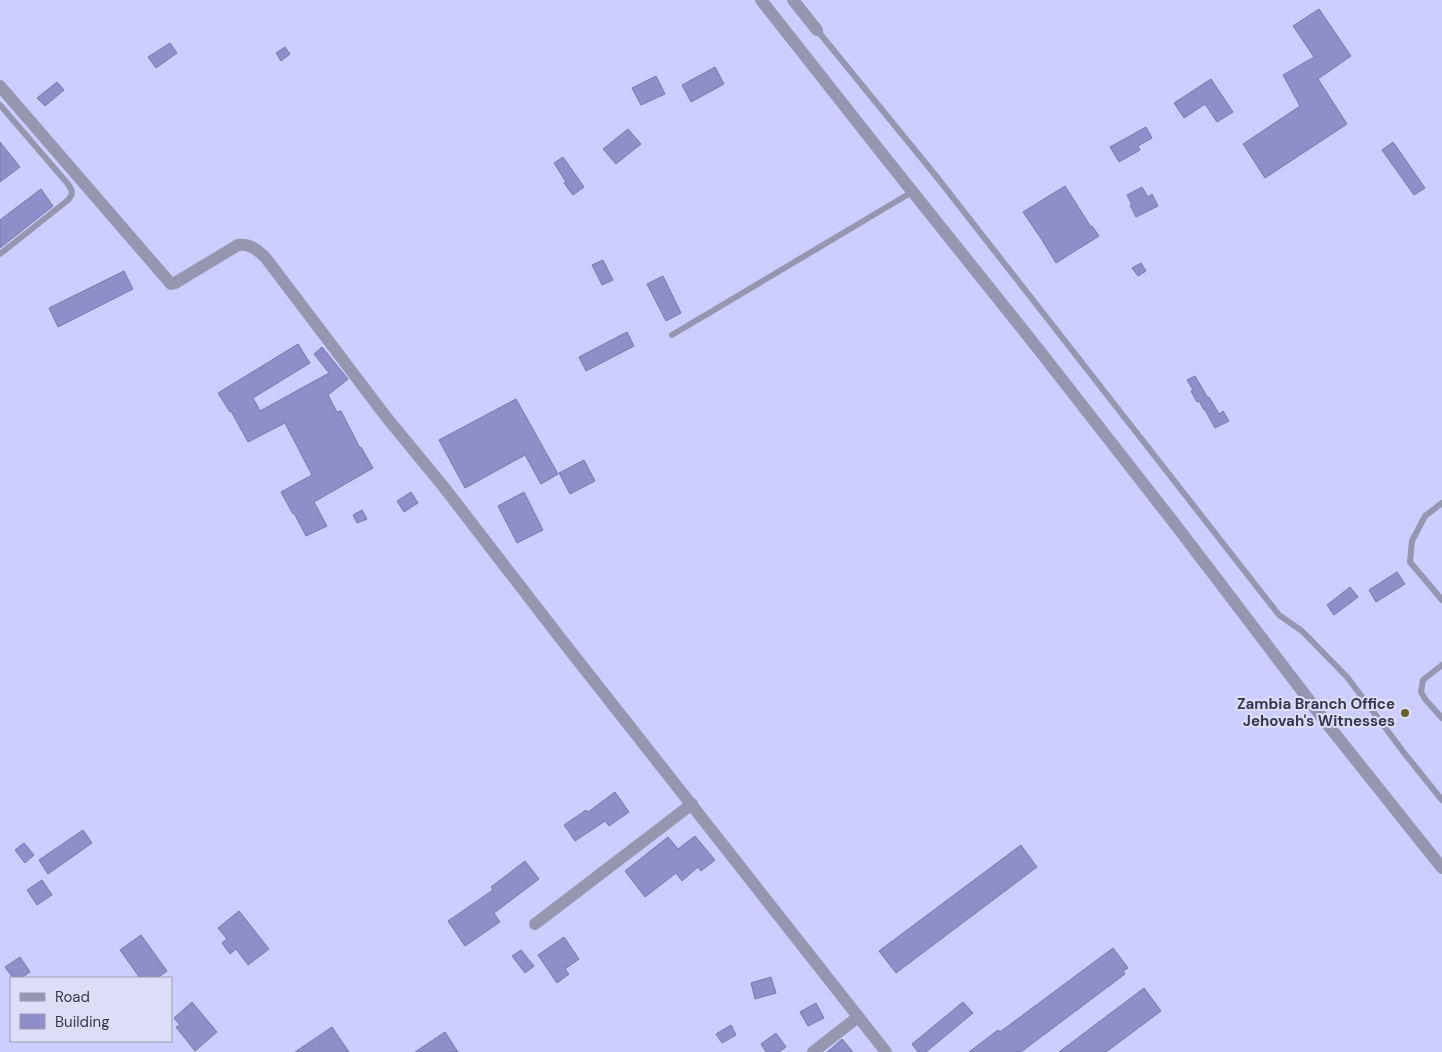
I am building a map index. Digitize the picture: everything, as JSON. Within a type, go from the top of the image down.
[{"type":"street","points":[[762,0],[912,192],[1039,350],[1328,725],[1442,868]]},
{"type":"street","points":[[793,0],[817,30]]},
{"type":"street","points":[[0,86],[171,284],[238,245],[247,244],[265,258],[387,418],[443,486],[886,1052]]},
{"type":"street","points":[[534,924],[692,804]]},
{"type":"street","points":[[813,1052],[858,1017]]},
{"type":"lane","points":[[817,30],[936,176],[1279,616],[1302,632],[1347,677],[1404,754],[1442,800]]},
{"type":"lane","points":[[0,105],[68,184],[72,197],[0,254]]},
{"type":"lane","points":[[672,335],[912,192]]},
{"type":"lane","points":[[1442,503],[1425,516],[1412,541],[1410,562],[1442,600]]},
{"type":"lane","points":[[1442,665],[1423,680],[1421,692],[1442,718]]},
{"type":"building","points":[[1319,9],[1351,56],[1318,79],[1347,124],[1265,178],[1243,144],[1300,106],[1283,75],[1314,57],[1293,26]]},
{"type":"building","points":[[170,43],[177,53],[156,68],[148,57]]},
{"type":"building","points":[[285,47],[290,54],[281,61],[276,53]]},
{"type":"building","points":[[715,67],[724,84],[691,102],[682,85]]},
{"type":"building","points":[[656,76],[665,94],[641,105],[632,88]]},
{"type":"building","points":[[1211,79],[1233,112],[1217,122],[1205,104],[1184,118],[1174,103]]},
{"type":"building","points":[[57,82],[64,90],[45,106],[37,98]]},
{"type":"building","points":[[1146,127],[1152,138],[1138,146],[1140,150],[1119,162],[1110,147]]},
{"type":"building","points":[[628,129],[641,144],[616,164],[603,149]]},
{"type":"building","points":[[0,142],[20,167],[0,182]]},
{"type":"building","points":[[1393,142],[1425,188],[1414,195],[1382,150]]},
{"type":"building","points":[[563,157],[584,187],[573,195],[564,183],[566,182],[554,163]]},
{"type":"building","points":[[1065,186],[1091,227],[1099,236],[1056,263],[1023,212]]},
{"type":"building","points":[[1142,187],[1148,197],[1152,194],[1158,206],[1136,217],[1127,195]]},
{"type":"building","points":[[41,189],[53,206],[0,248],[0,220]]},
{"type":"building","points":[[603,260],[613,280],[602,285],[592,265]]},
{"type":"building","points":[[1141,263],[1146,271],[1138,276],[1132,268]]},
{"type":"building","points":[[124,271],[133,289],[58,327],[49,308]]},
{"type":"building","points":[[663,276],[681,313],[666,321],[647,284]]},
{"type":"building","points":[[627,332],[634,346],[586,371],[579,357]]},
{"type":"building","points":[[298,344],[310,363],[253,398],[260,411],[329,373],[314,354],[322,347],[348,379],[328,395],[337,412],[341,411],[360,448],[373,468],[314,502],[327,526],[306,536],[281,492],[312,475],[285,423],[248,442],[231,411],[218,393]]},
{"type":"building","points":[[1195,376],[1219,414],[1223,411],[1229,421],[1215,428],[1191,391],[1193,390],[1187,380]]},
{"type":"building","points":[[516,399],[558,474],[541,484],[525,455],[465,488],[439,440]]},
{"type":"building","points":[[584,460],[595,481],[570,494],[559,473]]},
{"type":"building","points":[[411,492],[418,503],[404,512],[397,501]]},
{"type":"building","points":[[524,492],[543,530],[517,543],[498,506]]},
{"type":"building","points":[[362,510],[367,519],[357,523],[353,515]]},
{"type":"building","points":[[1397,572],[1405,584],[1376,602],[1369,590]]},
{"type":"building","points":[[1350,587],[1358,597],[1334,615],[1327,605]]},
{"type":"building","points":[[615,792],[629,812],[609,826],[605,821],[575,841],[564,825],[586,810],[588,812]]},
{"type":"building","points":[[83,830],[92,843],[48,874],[39,860]]},
{"type":"building","points":[[695,836],[715,860],[701,871],[698,867],[682,881],[676,873],[645,897],[625,871],[668,837],[678,849]]},
{"type":"building","points":[[24,843],[34,855],[25,863],[15,850]]},
{"type":"building","points":[[1021,845],[1037,867],[896,973],[879,951]]},
{"type":"building","points":[[525,861],[539,879],[494,913],[500,922],[465,946],[448,921],[493,890],[491,887]]},
{"type":"building","points":[[42,880],[52,895],[37,905],[27,890]]},
{"type":"building","points":[[239,911],[269,949],[248,965],[236,949],[230,954],[222,943],[227,939],[218,928]]},
{"type":"building","points":[[141,935],[167,971],[158,977],[139,977],[120,950]]},
{"type":"building","points":[[564,937],[579,959],[565,969],[569,974],[557,983],[538,955]]},
{"type":"building","points":[[1113,948],[1128,968],[1123,971],[1125,974],[1021,1052],[969,1052],[998,1030],[1000,1032]]},
{"type":"building","points":[[521,950],[534,966],[525,973],[512,956]]},
{"type":"building","points":[[20,957],[30,972],[22,977],[12,977],[5,967]]},
{"type":"building","points":[[771,977],[776,993],[755,999],[751,983]]},
{"type":"building","points":[[1144,988],[1161,1011],[1106,1052],[1059,1052]]},
{"type":"building","points":[[192,1002],[217,1032],[195,1051],[176,1027],[180,1025],[174,1018]]},
{"type":"building","points":[[963,1002],[973,1013],[926,1052],[918,1052],[912,1044]]},
{"type":"building","points":[[816,1003],[824,1018],[808,1026],[800,1012]]},
{"type":"building","points":[[731,1025],[736,1035],[722,1043],[716,1034]]},
{"type":"building","points":[[332,1027],[349,1052],[295,1052]]},
{"type":"building","points":[[445,1032],[458,1052],[415,1052]]},
{"type":"building","points":[[776,1033],[786,1047],[779,1052],[766,1052],[761,1044]]},
{"type":"building","points":[[842,1039],[853,1052],[827,1052],[833,1047]]},
{"type":"place","name":"Zambia Branch Office Jehovah's Witnesses","points":[[1405,713]]}]
